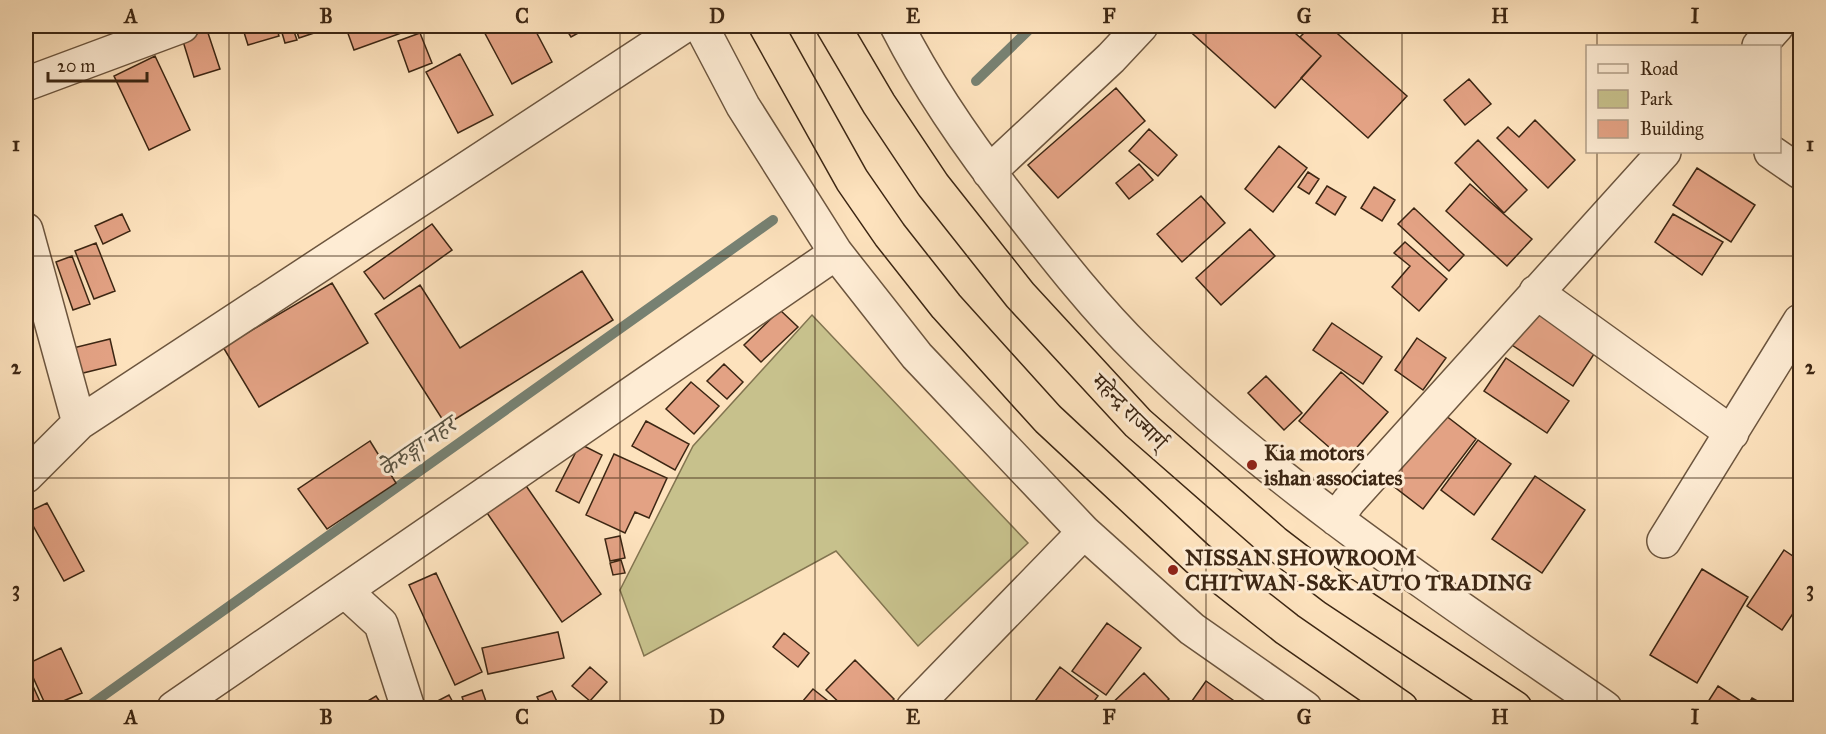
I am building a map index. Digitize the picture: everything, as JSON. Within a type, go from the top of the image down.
[{"type":"highway","points":[[766,26],[852,180],[890,235],[946,306],[1048,419],[1197,558],[1287,629],[1401,708]]},
{"type":"highway","name":"महेन्द्र राज्मार्ग्","points":[[834,26],[879,104],[952,209],[1020,295],[1138,423],[1274,542],[1334,588],[1515,708]]},
{"type":"street","points":[[26,476],[79,423],[684,26]]},
{"type":"street","points":[[701,26],[743,106],[836,253],[917,356],[1084,531],[1192,629],[1305,708]]},
{"type":"street","points":[[897,26],[915,61],[989,172],[1072,279],[1141,353],[1232,437],[1336,519],[1605,708]]},
{"type":"street","points":[[989,172],[1111,58],[1141,26]]},
{"type":"street","points":[[26,84],[162,29]]},
{"type":"street","points":[[1336,519],[1349,501],[1663,153]]},
{"type":"street","points":[[1772,153],[1800,172]]},
{"type":"street","points":[[26,230],[79,423]]},
{"type":"street","points":[[174,708],[836,253]]},
{"type":"street","points":[[1536,292],[1732,433]]},
{"type":"street","points":[[1664,541],[1800,321]]},
{"type":"street","points":[[913,708],[1084,531]]},
{"type":"street","points":[[345,591],[381,624],[408,708]]},
{"type":"green space","points":[[812,315],[1028,543],[918,646],[836,551],[644,656],[620,590],[693,446]]},
{"type":"building","points":[[242,26],[276,26],[279,36],[248,45]]},
{"type":"building","points":[[280,26],[292,26],[297,40],[285,43]]},
{"type":"building","points":[[295,26],[314,26],[317,32],[299,38]]},
{"type":"building","points":[[352,26],[418,27],[354,50],[346,28]]},
{"type":"building","points":[[481,26],[533,26],[552,62],[512,84]]},
{"type":"building","points":[[564,26],[591,26],[571,37]]},
{"type":"building","points":[[1184,26],[1287,26],[1321,56],[1275,108]]},
{"type":"building","points":[[1311,26],[1329,26],[1407,96],[1368,138],[1301,78],[1321,56],[1300,37]]},
{"type":"building","points":[[1656,26],[1672,26],[1666,33]]},
{"type":"building","points":[[207,30],[220,69],[194,77],[182,38]]},
{"type":"building","points":[[420,33],[432,63],[409,72],[398,41]]},
{"type":"building","points":[[460,54],[493,115],[458,133],[426,72]]},
{"type":"building","points":[[155,56],[190,130],[149,150],[114,76]]},
{"type":"building","points":[[1469,79],[1491,104],[1465,125],[1444,100]]},
{"type":"building","points":[[1116,88],[1145,121],[1058,198],[1028,165]]},
{"type":"building","points":[[1535,120],[1575,160],[1548,188],[1497,138],[1508,127],[1519,137]]},
{"type":"building","points":[[1149,129],[1177,155],[1158,176],[1129,151]]},
{"type":"building","points":[[1478,140],[1527,190],[1504,213],[1455,163]]},
{"type":"building","points":[[1279,146],[1307,168],[1273,212],[1245,189]]},
{"type":"building","points":[[1139,164],[1153,180],[1129,199],[1116,183]]},
{"type":"building","points":[[1697,168],[1755,205],[1731,242],[1673,205]]},
{"type":"building","points":[[1308,172],[1319,179],[1309,194],[1298,187]]},
{"type":"building","points":[[1470,184],[1532,239],[1507,266],[1446,211]]},
{"type":"building","points":[[1327,186],[1346,197],[1335,215],[1316,203]]},
{"type":"building","points":[[1374,187],[1395,200],[1382,221],[1361,208]]},
{"type":"building","points":[[1201,196],[1225,223],[1182,262],[1157,234]]},
{"type":"building","points":[[1414,208],[1464,255],[1449,271],[1398,224]]},
{"type":"building","points":[[122,214],[130,231],[103,244],[95,226]]},
{"type":"building","points":[[1673,214],[1723,242],[1702,275],[1655,242]]},
{"type":"building","points":[[432,224],[452,250],[384,299],[364,272]]},
{"type":"building","points":[[1250,229],[1275,256],[1221,305],[1196,278]]},
{"type":"building","points":[[1405,242],[1447,279],[1419,311],[1392,287],[1410,266],[1394,253]]},
{"type":"building","points":[[96,243],[115,291],[94,299],[75,251]]},
{"type":"building","points":[[72,256],[90,304],[73,310],[56,262]]},
{"type":"building","points":[[582,271],[613,320],[446,425],[375,314],[420,285],[460,348]]},
{"type":"building","points":[[332,283],[368,343],[259,407],[223,347]]},
{"type":"building","points":[[1540,305],[1600,345],[1573,386],[1512,345]]},
{"type":"building","points":[[780,310],[798,327],[761,362],[744,345]]},
{"type":"building","points":[[1332,323],[1382,357],[1363,384],[1313,350]]},
{"type":"building","points":[[1417,338],[1446,358],[1423,390],[1395,370]]},
{"type":"building","points":[[110,339],[116,365],[79,374],[73,348]]},
{"type":"building","points":[[1506,358],[1569,401],[1547,433],[1484,391]]},
{"type":"building","points":[[724,364],[743,382],[727,399],[707,381]]},
{"type":"building","points":[[1341,372],[1388,412],[1345,461],[1299,421]]},
{"type":"building","points":[[1266,376],[1302,413],[1284,430],[1248,393]]},
{"type":"building","points":[[691,382],[719,406],[694,434],[666,409]]},
{"type":"building","points":[[1441,412],[1476,439],[1423,509],[1388,482]]},
{"type":"building","points":[[646,421],[689,444],[675,470],[632,446]]},
{"type":"building","points":[[1478,440],[1511,464],[1474,515],[1441,490]]},
{"type":"building","points":[[370,441],[396,483],[327,529],[298,489]]},
{"type":"building","points":[[580,444],[602,455],[579,503],[556,491]]},
{"type":"building","points":[[614,454],[667,478],[649,518],[635,512],[625,533],[586,515]]},
{"type":"building","points":[[1535,476],[1585,510],[1542,573],[1492,539]]},
{"type":"building","points":[[522,480],[601,594],[562,622],[483,507]]},
{"type":"building","points":[[47,503],[84,571],[64,581],[26,513]]},
{"type":"building","points":[[620,536],[625,558],[610,561],[605,539]]},
{"type":"building","points":[[1784,550],[1800,561],[1800,603],[1782,630],[1747,606]]},
{"type":"building","points":[[621,560],[625,573],[613,575],[610,563]]},
{"type":"building","points":[[1702,569],[1748,597],[1697,683],[1650,655]]},
{"type":"building","points":[[436,573],[482,672],[455,685],[409,585]]},
{"type":"building","points":[[1107,623],[1141,648],[1106,695],[1072,671]]},
{"type":"building","points":[[558,632],[564,658],[488,674],[482,648]]},
{"type":"building","points":[[784,633],[809,653],[798,667],[773,647]]},
{"type":"building","points":[[61,648],[82,693],[47,708],[27,664]]},
{"type":"building","points":[[855,660],[894,699],[885,708],[845,708],[826,690]]},
{"type":"building","points":[[590,667],[607,682],[590,701],[572,686]]},
{"type":"building","points":[[1060,667],[1098,696],[1089,708],[1030,708]]},
{"type":"building","points":[[26,671],[43,708],[26,708]]},
{"type":"building","points":[[1144,673],[1169,699],[1160,708],[1107,708]]},
{"type":"building","points":[[1206,681],[1240,705],[1237,708],[1187,708]]},
{"type":"building","points":[[1718,686],[1741,701],[1736,708],[1712,708],[1706,705]]},
{"type":"building","points":[[813,689],[837,708],[797,708]]},
{"type":"building","points":[[482,690],[488,707],[466,708],[462,697]]},
{"type":"building","points":[[552,691],[560,708],[542,708],[537,697]]},
{"type":"building","points":[[449,695],[456,708],[426,708],[426,707]]},
{"type":"building","points":[[376,696],[384,708],[356,708]]},
{"type":"building","points":[[1752,698],[1770,708],[1746,708]]},
{"type":"waterway","name":"केेरुङ्गा नहर","points":[[976,81],[1033,26]]},
{"type":"waterway","name":"केेरुङ्गा नहर","points":[[86,708],[773,220]]},
{"type":"place","name":"Kia motors ishan associates","points":[[1252,465]]},
{"type":"place","name":"NISSAN SHOWROOM CHITWAN-S&K AUTO TRADING","points":[[1173,570]]}]
